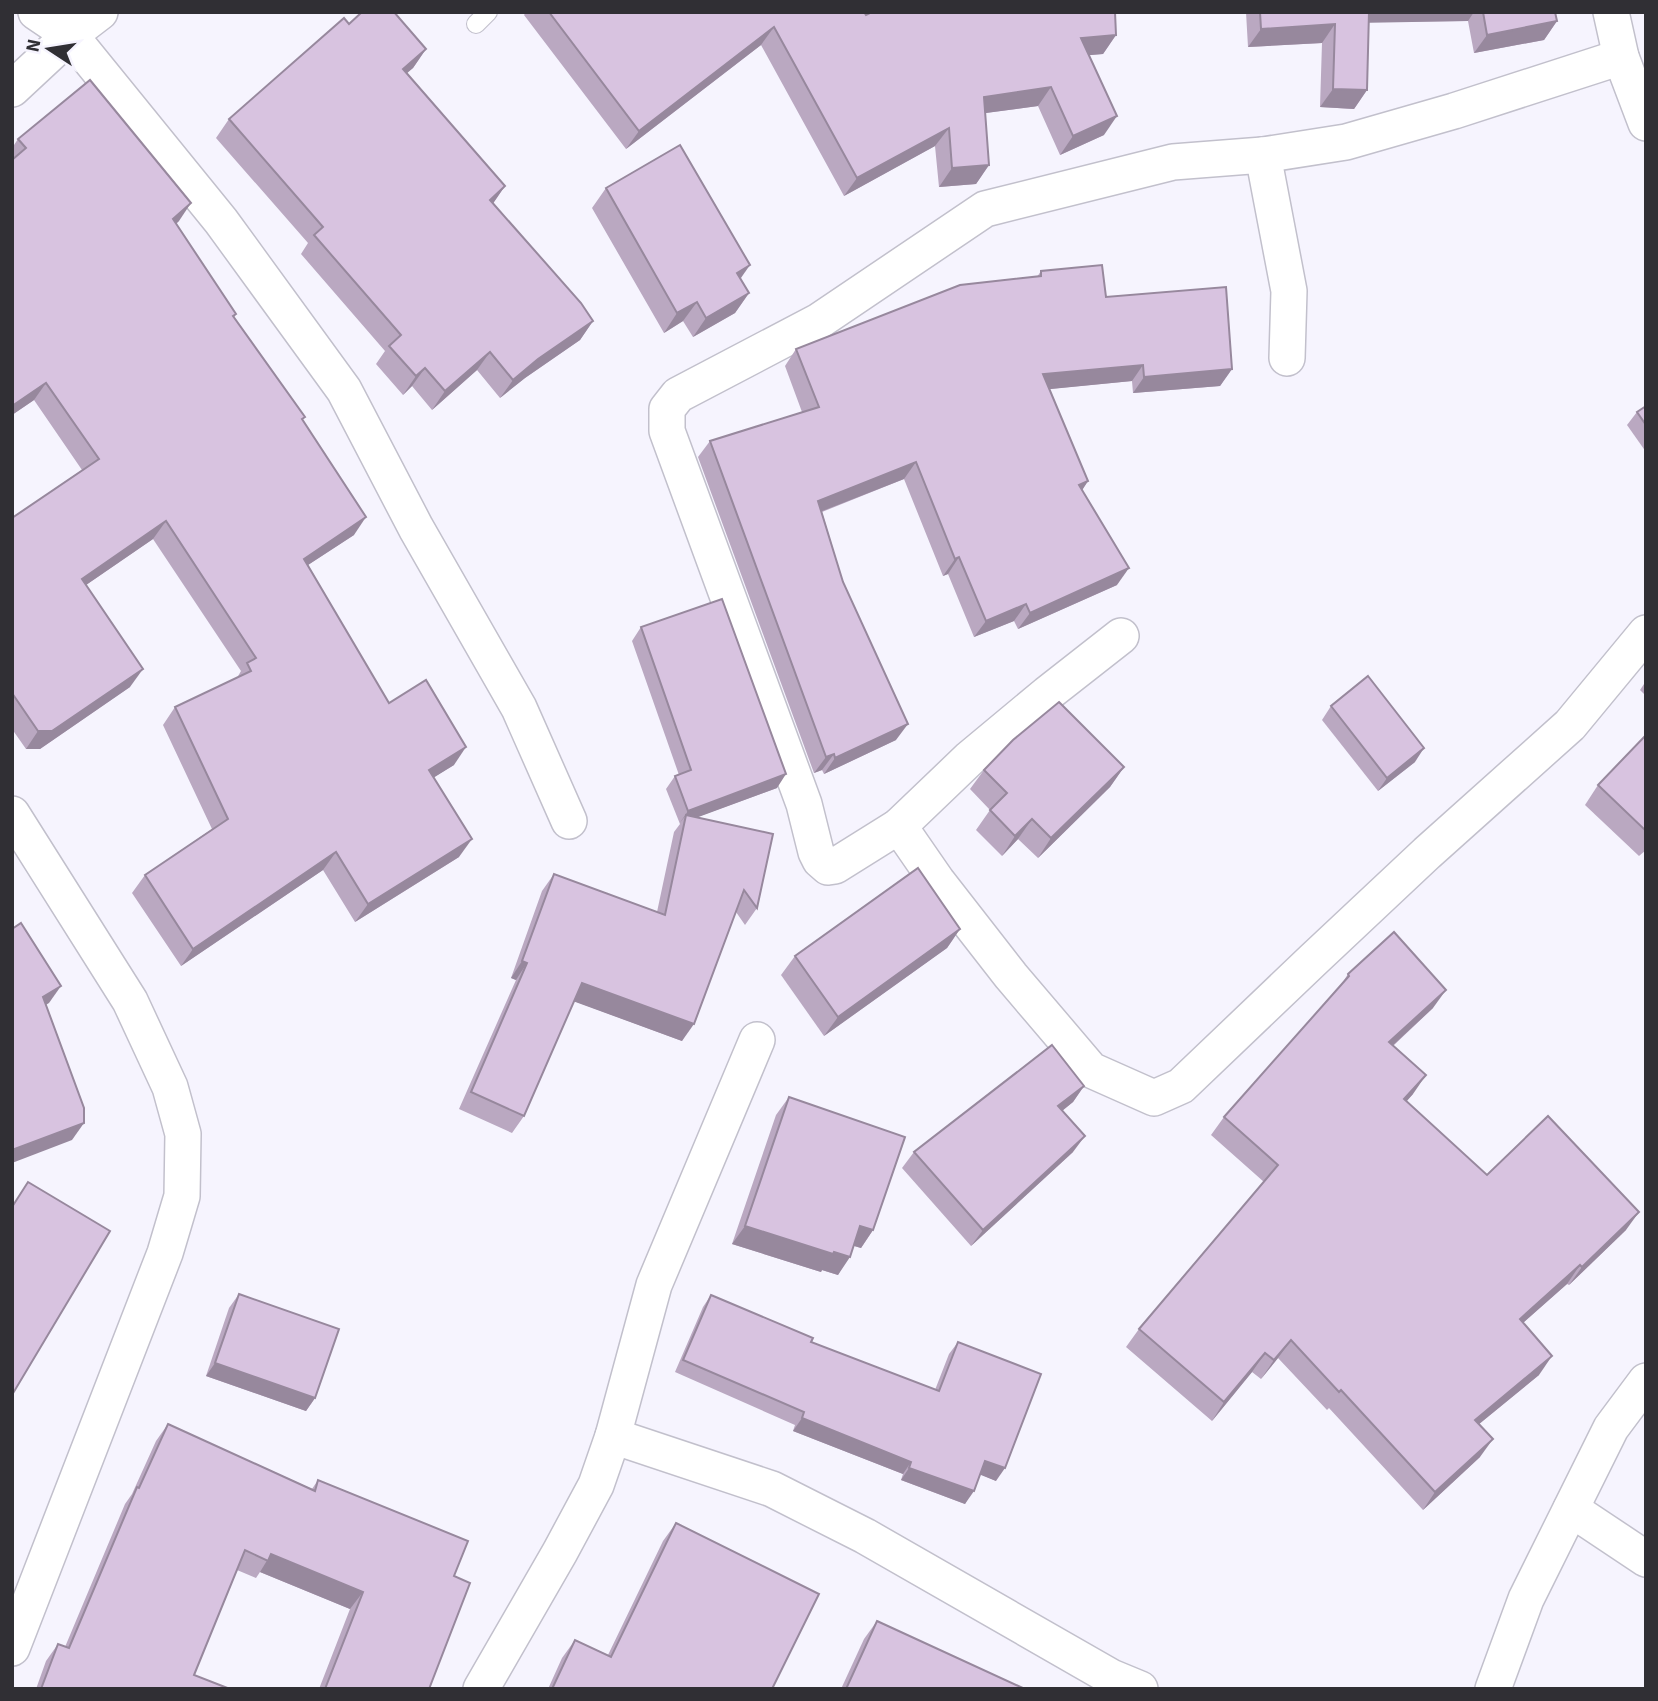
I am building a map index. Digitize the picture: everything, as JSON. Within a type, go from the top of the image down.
[{"type":"street","points":[[36,12],[70,35],[221,221],[344,390],[416,528],[519,708],[569,821]]},
{"type":"street","points":[[12,89],[70,35],[100,12]]},
{"type":"street","points":[[1611,12],[1621,57],[1646,123]]},
{"type":"street","points":[[1121,636],[970,758],[899,826],[835,866],[828,867],[816,852],[804,804],[667,430],[667,409],[678,395],[820,321],[985,209],[1174,162],[1263,155],[1346,142],[1454,111],[1621,57]]},
{"type":"street","points":[[1263,155],[1289,291],[1287,358]]},
{"type":"street","points":[[899,826],[937,881],[1091,1070],[1154,1098],[1181,1086],[1312,960],[1570,725],[1646,633]]},
{"type":"street","points":[[12,814],[130,1000],[170,1087],[183,1134],[182,1196],[166,1253],[12,1648]]},
{"type":"street","points":[[481,1689],[596,1485],[613,1436],[654,1285],[757,1040]]},
{"type":"street","points":[[1493,1689],[1526,1599],[1611,1428],[1646,1381]]},
{"type":"street","points":[[613,1436],[772,1489],[865,1536],[1119,1685]]},
{"type":"street","points":[[1571,1509],[1646,1559]]},
{"type":"building","points":[[362,12],[394,12],[426,49],[403,69],[505,186],[490,200],[581,303],[593,321],[513,380],[490,352],[445,391],[425,368],[416,376],[389,346],[401,335],[314,235],[323,227],[229,119],[344,18],[349,24]]},
{"type":"building","points":[[549,12],[864,12],[866,15],[872,12],[1115,12],[1116,35],[1081,38],[1117,116],[1073,136],[1051,87],[984,97],[989,165],[952,168],[949,128],[857,178],[774,27],[639,131]]},
{"type":"building","points":[[1260,12],[1369,12],[1367,90],[1333,89],[1335,24],[1261,29]]},
{"type":"building","points":[[1483,12],[1555,12],[1557,21],[1487,35]]},
{"type":"building","points":[[90,80],[191,203],[173,219],[236,314],[233,316],[305,417],[302,419],[366,517],[304,559],[389,703],[426,680],[466,747],[429,770],[472,839],[368,904],[336,852],[193,949],[145,875],[228,819],[175,707],[251,671],[247,663],[256,658],[166,521],[82,579],[143,669],[52,731],[38,731],[12,693],[12,518],[99,459],[46,383],[12,406],[12,160],[26,148],[18,139]]},
{"type":"building","points":[[680,145],[750,265],[737,273],[749,293],[706,318],[697,302],[677,313],[606,188]]},
{"type":"building","points":[[1102,265],[1106,297],[1226,287],[1232,369],[1144,377],[1143,365],[1043,374],[1088,481],[1079,485],[1129,568],[1030,613],[1026,604],[986,621],[959,557],[955,559],[916,462],[818,501],[843,582],[908,724],[835,758],[834,754],[826,757],[710,441],[819,407],[796,349],[960,285],[1041,276],[1041,271]]},
{"type":"building","points":[[1646,406],[1646,425],[1637,412]]},
{"type":"building","points":[[722,599],[786,774],[688,811],[675,776],[691,770],[641,627]]},
{"type":"building","points":[[1368,676],[1424,748],[1387,778],[1331,706]]},
{"type":"building","points":[[1059,702],[1124,767],[1051,838],[1032,819],[1015,836],[990,810],[1007,793],[984,770],[1013,740]]},
{"type":"building","points":[[1646,735],[1646,831],[1598,785]]},
{"type":"building","points":[[686,815],[773,834],[757,908],[744,890],[694,1024],[582,983],[524,1116],[471,1092],[527,963],[522,961],[554,874],[665,915]]},
{"type":"building","points":[[918,868],[960,929],[838,1017],[795,956]]},
{"type":"building","points":[[21,923],[61,986],[43,997],[84,1108],[84,1123],[12,1150],[12,929]]},
{"type":"building","points":[[1394,932],[1446,990],[1389,1042],[1426,1075],[1404,1099],[1487,1175],[1548,1116],[1639,1212],[1582,1267],[1580,1265],[1520,1319],[1552,1356],[1475,1420],[1493,1439],[1435,1492],[1291,1340],[1274,1360],[1265,1353],[1224,1402],[1139,1329],[1278,1165],[1224,1117],[1348,974]]},
{"type":"building","points":[[1052,1045],[1084,1086],[1058,1106],[1085,1136],[983,1230],[914,1152]]},
{"type":"building","points":[[789,1097],[905,1137],[873,1230],[860,1226],[850,1257],[745,1226]]},
{"type":"building","points":[[28,1182],[110,1231],[12,1395],[12,1207]]},
{"type":"building","points":[[239,1294],[339,1329],[315,1398],[215,1363]]},
{"type":"building","points":[[711,1295],[813,1338],[811,1342],[939,1391],[958,1342],[1041,1374],[1005,1468],[985,1461],[974,1491],[909,1468],[911,1462],[802,1418],[804,1412],[683,1360]]},
{"type":"building","points":[[168,1424],[315,1491],[318,1480],[468,1541],[454,1576],[470,1583],[429,1689],[325,1689],[363,1592],[271,1554],[268,1561],[245,1550],[194,1675],[230,1689],[41,1689],[58,1644],[69,1648],[137,1487],[139,1488]]},
{"type":"building","points":[[676,1523],[819,1594],[772,1689],[552,1689],[575,1640],[611,1657]]},
{"type":"building","points":[[877,1621],[1025,1689],[846,1689]]}]
